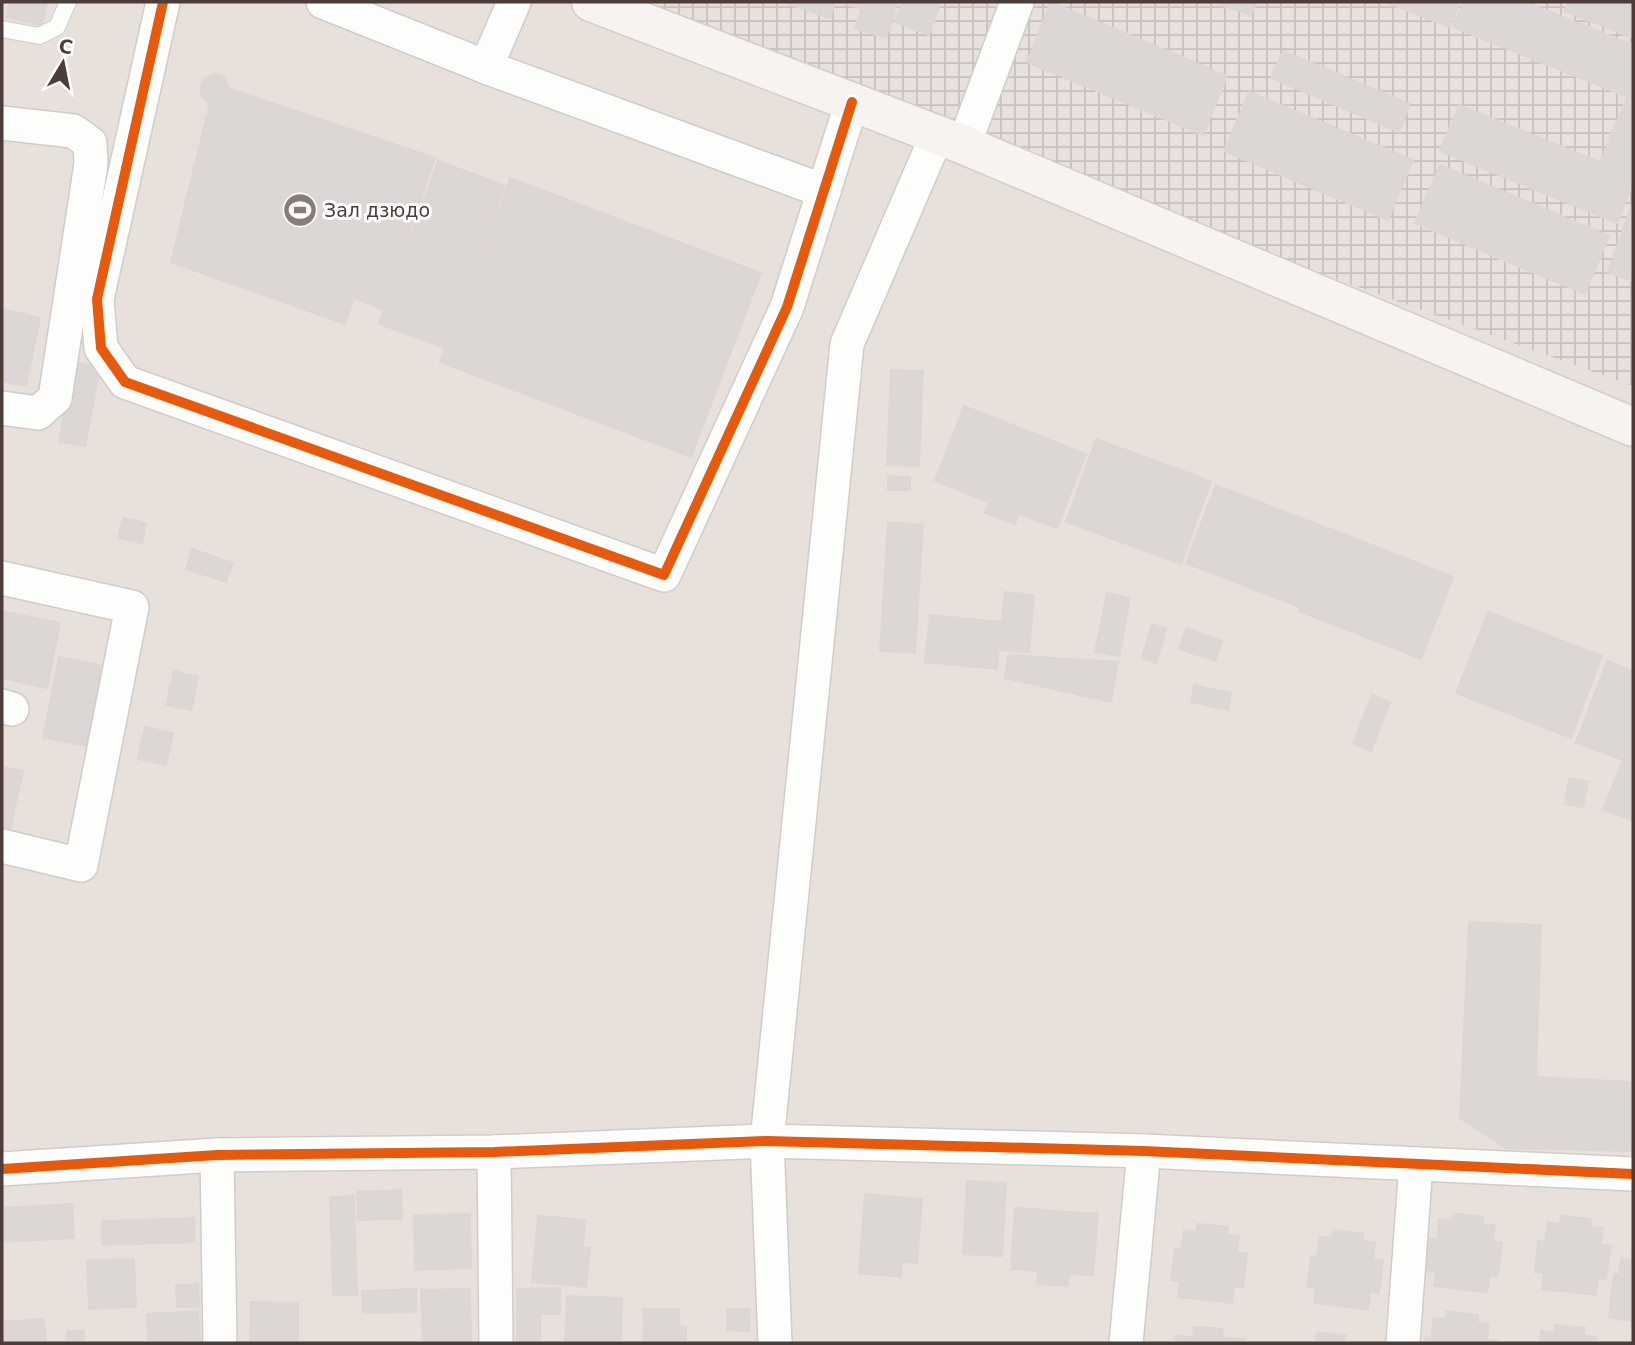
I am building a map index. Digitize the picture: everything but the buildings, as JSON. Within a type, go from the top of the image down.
[{"type":"main road","points":[[598,3],[951,140],[1633,427]]},
{"type":"street","points":[[163,2],[97,299],[101,348],[125,382],[664,575],[787,307],[852,102]]},
{"type":"street","points":[[323,2],[486,67],[824,191]]},
{"type":"street","points":[[486,67],[514,2]]},
{"type":"street","points":[[775,1343],[766,1141],[846,344],[951,140],[1017,2]]},
{"type":"street","points":[[2,123],[73,131],[90,143],[91,164],[55,398],[38,413],[2,408]]},
{"type":"street","points":[[2,578],[132,607],[81,865],[2,846]]},
{"type":"street","points":[[2,1169],[217,1155],[494,1152],[766,1141],[1144,1151],[1633,1174]]},
{"type":"street","points":[[1126,1343],[1144,1151]]},
{"type":"street","points":[[494,1152],[496,1343]]},
{"type":"street","points":[[217,1155],[220,1343]]},
{"type":"street","points":[[1404,1343],[1416,1164]]},
{"type":"lane","points":[[2,29],[39,36],[57,27],[68,2]]},
{"type":"shaded area","points":[[2,2],[1633,2],[1633,1343],[2,1343]]},
{"type":"shaded area","points":[[599,2],[1633,2],[1633,386],[964,145]]},
{"type":"cycle path","points":[[163,2],[97,299],[101,348],[125,382],[664,575],[787,307],[852,102]]},
{"type":"cycle path","points":[[2,1169],[217,1155],[494,1152],[767,1141],[1144,1151],[1633,1174]]},
{"type":"place","name":"Зал дзюдо","points":[[300,210]]}]
